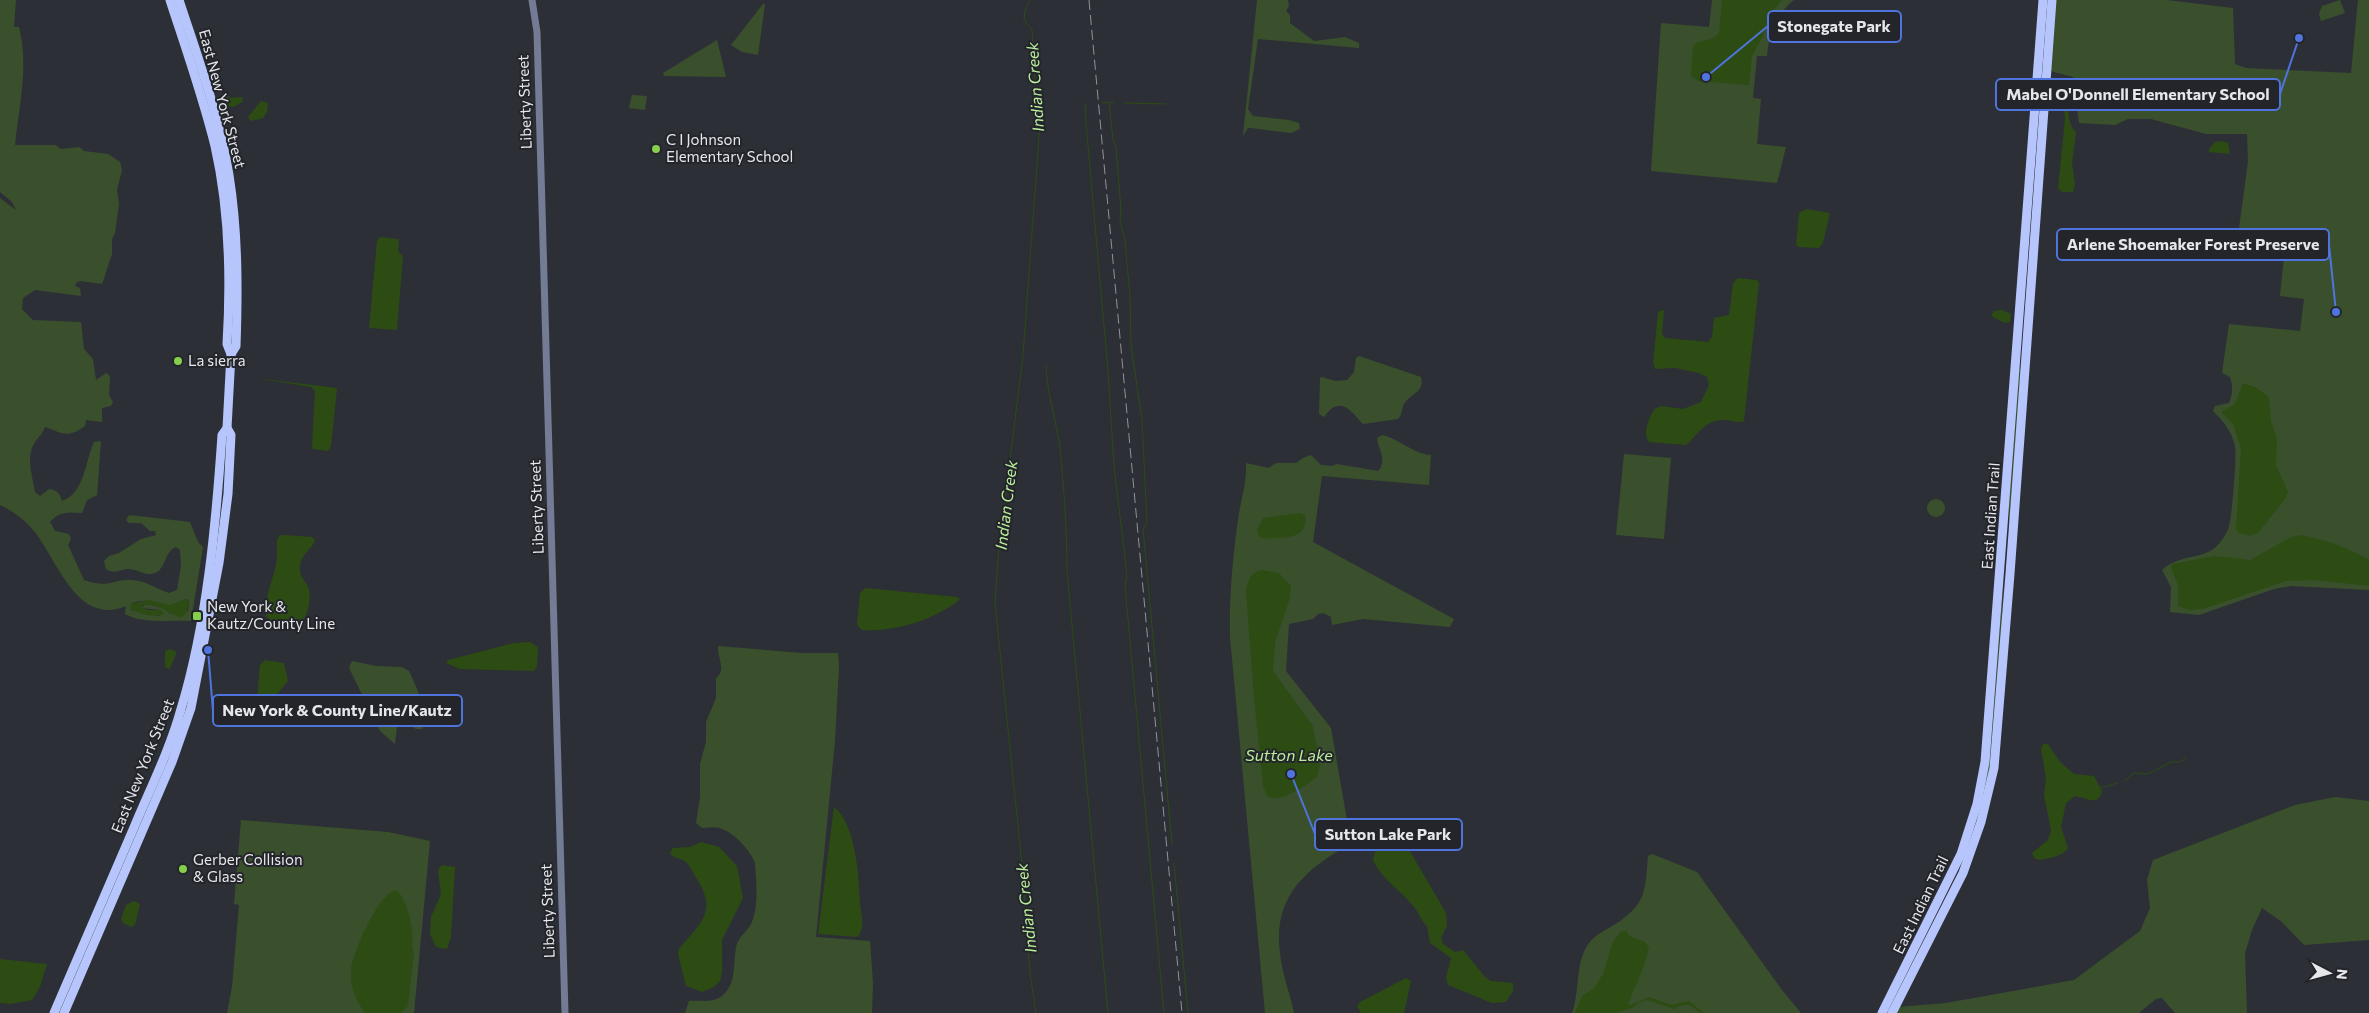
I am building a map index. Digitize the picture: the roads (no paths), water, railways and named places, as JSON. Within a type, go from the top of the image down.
[{"type":"main road","name":"East New York Street","points":[[54,1013],[164,757],[181,710],[189,679],[209,570],[218,493],[222,435],[227,428],[231,354],[227,344],[230,290],[228,232],[220,170],[206,112],[170,0]]},
{"type":"main road","name":"East New York Street","points":[[179,0],[218,124],[231,192],[237,243],[238,286],[236,346],[231,354]]},
{"type":"main road","name":"East Indian Trail","points":[[1882,1013],[1961,854],[1977,804],[1986,762],[2043,0]]},
{"type":"main road","name":"East Indian Trail","points":[[1892,1013],[1963,873],[1982,822],[1994,768],[2052,0]]},
{"type":"main road","name":"East New York Street","points":[[64,1013],[172,762],[191,708],[206,638],[223,531],[231,435],[227,428]]},
{"type":"street","name":"Liberty Street","points":[[532,0],[537,32],[564,1013]]},
{"type":"water","points":[[1722,0],[1782,0],[1769,16],[1763,36],[1752,56],[1749,85],[1698,81],[1691,76],[1693,46],[1713,38],[1719,33]]},
{"type":"water","points":[[2067,90],[2070,123],[2076,132],[2072,163],[2075,184],[2073,192],[2062,192],[2058,188]]},
{"type":"water","points":[[225,91],[230,98],[243,97],[242,102],[234,107],[227,106]]},
{"type":"water","points":[[261,101],[268,103],[267,112],[263,118],[251,121],[248,117]]},
{"type":"water","points":[[2222,141],[2228,143],[2230,154],[2209,152],[2209,149],[2215,142]]},
{"type":"water","points":[[1806,209],[1830,213],[1823,243],[1819,248],[1798,247],[1796,244],[1799,213]]},
{"type":"water","points":[[380,237],[399,239],[398,251],[403,256],[397,330],[369,328],[377,241]]},
{"type":"water","points":[[1738,278],[1757,280],[1759,283],[1744,421],[1718,420],[1712,422],[1702,428],[1686,445],[1649,442],[1646,430],[1654,409],[1661,406],[1683,409],[1701,402],[1709,385],[1707,377],[1699,373],[1675,368],[1655,369],[1653,362],[1658,312],[1664,311],[1662,334],[1665,338],[1708,342],[1712,337],[1714,318],[1729,315],[1733,283]]},
{"type":"water","points":[[2002,310],[2011,314],[2010,322],[2005,323],[1991,316],[1994,311]]},
{"type":"water","points":[[255,378],[337,388],[331,446],[328,451],[313,449],[312,447],[315,391],[311,387]]},
{"type":"water","points":[[2243,383],[2255,387],[2269,397],[2271,421],[2277,439],[2276,465],[2288,492],[2286,498],[2258,533],[2250,536],[2239,533],[2236,528],[2241,448],[2233,424],[2221,412],[2235,404]]},
{"type":"water","points":[[1300,513],[1305,515],[1304,527],[1301,532],[1281,538],[1264,539],[1259,537],[1257,530],[1263,518]]},
{"type":"water","points":[[280,535],[312,537],[315,540],[304,555],[300,567],[301,574],[309,589],[310,598],[307,613],[300,623],[274,623],[266,616],[266,608],[277,558],[278,537]]},
{"type":"water","points":[[2302,535],[2333,543],[2369,559],[2369,586],[2314,580],[2286,581],[2203,609],[2189,610],[2178,606],[2178,585],[2171,568],[2172,564],[2215,556],[2250,560],[2291,537]]},
{"type":"water","name":"Sutton Lake","points":[[1262,570],[1279,573],[1291,586],[1290,598],[1275,643],[1273,671],[1313,726],[1320,766],[1317,777],[1293,793],[1279,798],[1267,796],[1263,786],[1246,593],[1247,585],[1252,575]]},
{"type":"water","points":[[865,588],[957,597],[960,599],[927,619],[901,627],[862,630],[857,625],[860,593]]},
{"type":"water","points":[[187,599],[189,601],[186,614],[182,617],[150,605],[143,605],[141,607],[148,610],[162,610],[164,614],[156,616],[146,615],[130,608],[131,604],[149,600],[170,605]]},
{"type":"water","points":[[530,642],[538,647],[537,666],[534,671],[460,669],[446,663],[448,660],[514,643]]},
{"type":"water","points":[[170,649],[175,651],[176,654],[170,669],[165,667],[165,651]]},
{"type":"water","points":[[265,660],[284,663],[288,681],[258,717],[256,709],[260,665]]},
{"type":"water","points":[[2043,744],[2048,744],[2060,762],[2074,774],[2094,776],[2102,791],[2098,799],[2095,800],[2075,796],[2066,803],[2061,827],[2068,848],[2058,856],[2048,859],[2035,859],[2032,853],[2048,840],[2051,830],[2044,795],[2046,778],[2041,749]]},
{"type":"water","points":[[834,807],[847,826],[855,852],[862,921],[860,934],[857,937],[818,934]]},
{"type":"water","points":[[1398,838],[1405,843],[1446,913],[1447,926],[1441,938],[1443,944],[1455,952],[1463,950],[1485,977],[1491,981],[1513,983],[1513,991],[1506,1002],[1492,1003],[1448,985],[1446,978],[1451,958],[1430,943],[1427,926],[1409,901],[1381,873],[1373,860],[1376,848],[1388,840]]},
{"type":"water","points":[[701,842],[719,847],[737,866],[743,898],[722,940],[722,972],[720,981],[714,987],[702,992],[686,986],[678,954],[679,949],[704,917],[706,901],[703,891],[689,866],[684,860],[673,857],[670,853],[673,848],[690,847]]},
{"type":"water","points":[[442,865],[455,867],[451,937],[447,949],[436,947],[430,934],[431,917],[441,894],[438,870]]},
{"type":"water","points":[[396,890],[405,902],[412,930],[414,953],[408,1006],[401,1013],[365,1013],[358,1003],[352,987],[351,970],[356,950],[374,912],[389,894]]},
{"type":"water","points":[[134,901],[140,904],[135,925],[131,927],[123,923],[121,919],[126,905]]},
{"type":"water","points":[[1621,931],[1627,931],[1629,936],[1645,942],[1649,948],[1644,966],[1628,1004],[1631,1005],[1649,997],[1671,1005],[1689,1001],[1704,1013],[1700,1013],[1688,1005],[1682,1005],[1674,1009],[1647,1000],[1616,1013],[1575,1013],[1582,996],[1593,989],[1603,974],[1613,942]]},
{"type":"water","points":[[0,959],[47,964],[40,987],[32,1000],[10,1004],[0,1003]]},
{"type":"water","points":[[1406,978],[1411,981],[1404,1013],[1361,1013],[1357,1006],[1360,1002]]},
{"type":"waterway","name":"Indian Creek","points":[[1030,0],[1025,10],[1024,20],[1032,30],[1036,101],[1040,123],[1023,355],[998,558],[995,603],[1021,855],[1030,973],[1036,1013]]},
{"type":"waterway","name":"Indian Creek","points":[[1036,101],[1041,102]]},
{"type":"waterway","points":[[1102,103],[1114,102]]},
{"type":"waterway","points":[[1109,103],[1113,139],[1116,147],[1121,209],[1120,221],[1125,241],[1130,296],[1131,345],[1142,420],[1147,522],[1143,530],[1172,844]]},
{"type":"waterway","points":[[1125,103],[1166,104]]},
{"type":"waterway","points":[[1087,104],[1085,105],[1086,123],[1108,371],[1114,466],[1127,575],[1125,586],[1164,1013]]},
{"type":"waterway","points":[[1046,365],[1048,386],[1060,448],[1067,571],[1108,1013]]},
{"type":"waterway","points":[[2124,781],[2134,773],[2148,774],[2171,762],[2180,762],[2186,758]]},
{"type":"waterway","points":[[2101,788],[2117,783]]},
{"type":"waterway","points":[[1174,863],[1188,1013]]},
{"type":"railway","points":[[1089,0],[1182,1013]]},
{"type":"place","name":"Mabel O'Donnell Elementary School","points":[[2299,38]]},
{"type":"place","name":"Stonegate Park","points":[[1706,77]]},
{"type":"place","name":"C I Johnson Elementary School","points":[[656,149]]},
{"type":"place","name":"Arlene Shoemaker Forest Preserve","points":[[2336,312]]},
{"type":"place","name":"La sierra","points":[[178,361]]},
{"type":"place","name":"New York & Kautz/County Line","points":[[197,616]]},
{"type":"place","name":"New York & County Line/Kautz","points":[[208,650]]},
{"type":"place","name":"Sutton Lake Park","points":[[1291,774]]},
{"type":"place","name":"Gerber Collision & Glass","points":[[183,869]]}]
